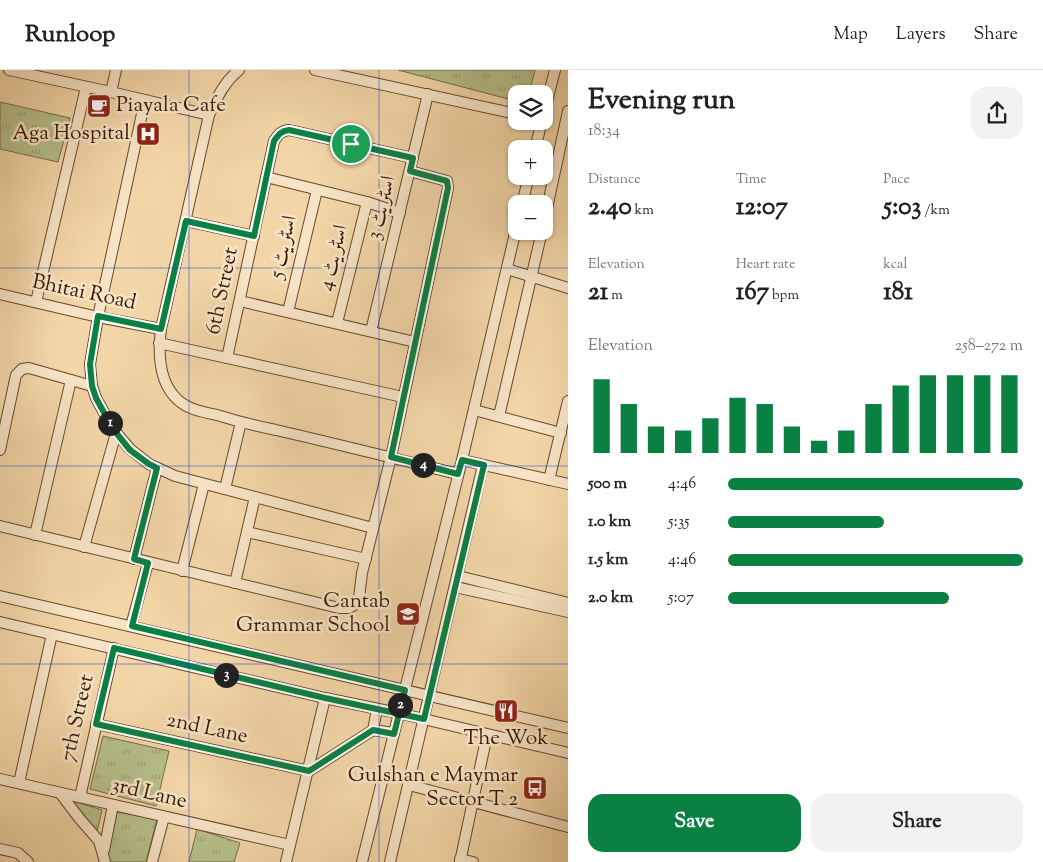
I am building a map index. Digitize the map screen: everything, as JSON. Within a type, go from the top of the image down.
[{"type":"street","points":[[8,70],[57,75],[86,87],[209,115]]},
{"type":"street","points":[[111,92],[116,70]]},
{"type":"street","points":[[239,70],[230,77],[221,90],[209,115],[161,329],[159,343],[163,376],[171,393],[188,408],[458,474]]},
{"type":"street","points":[[315,70],[508,112]]},
{"type":"street","points":[[551,85],[555,70]]},
{"type":"street","points":[[36,302],[86,87]]},
{"type":"street","name":"اسٹریٹ 3","points":[[370,331],[428,94]]},
{"type":"street","points":[[145,100],[98,316],[90,364],[92,386],[96,398],[113,429],[130,450],[157,468],[175,476],[373,528]]},
{"type":"street","points":[[550,195],[568,111]]},
{"type":"street","name":"6th Street","points":[[227,358],[274,141],[279,134],[289,130],[413,158]]},
{"type":"street","points":[[0,526],[339,608],[349,608],[354,605],[359,598],[362,573],[391,457],[448,188],[447,181],[410,171]]},
{"type":"street","points":[[266,178],[367,202],[400,212]]},
{"type":"street","name":"اسٹریٹ 5","points":[[288,312],[317,190]]},
{"type":"street","name":"اسٹریٹ 4","points":[[338,323],[367,202]]},
{"type":"street","points":[[186,221],[254,236]]},
{"type":"street","points":[[362,862],[462,460],[514,240]]},
{"type":"street","points":[[499,416],[540,240]]},
{"type":"street","points":[[507,269],[568,288]]},
{"type":"street","name":"Bhitai Road","points":[[0,294],[161,329]]},
{"type":"street","points":[[240,301],[415,342]]},
{"type":"street","points":[[159,343],[403,397]]},
{"type":"street","points":[[0,450],[16,375],[22,369],[29,368],[92,386]]},
{"type":"street","points":[[35,535],[71,380]]},
{"type":"street","points":[[549,480],[568,401]]},
{"type":"street","points":[[474,410],[560,432]]},
{"type":"street","points":[[225,489],[241,422]]},
{"type":"street","points":[[84,547],[116,433]]},
{"type":"street","points":[[462,460],[568,484]]},
{"type":"street","points":[[390,862],[484,465]]},
{"type":"street","points":[[134,559],[157,468]]},
{"type":"street","points":[[182,571],[204,484]]},
{"type":"street","points":[[235,583],[255,497]]},
{"type":"street","points":[[247,532],[366,559]]},
{"type":"street","points":[[132,626],[148,563]]},
{"type":"street","points":[[458,576],[568,603]]},
{"type":"street","points":[[455,587],[568,612]]},
{"type":"street","points":[[0,596],[568,728]]},
{"type":"street","points":[[0,622],[568,754]]},
{"type":"street","points":[[19,783],[52,634]]},
{"type":"street","name":"7th Street","points":[[80,797],[114,648]]},
{"type":"street","points":[[286,862],[325,698]]},
{"type":"street","points":[[373,730],[377,709]]},
{"type":"street","name":"2nd Lane","points":[[96,724],[309,771]]},
{"type":"street","points":[[309,771],[373,730],[394,734]]},
{"type":"street","points":[[472,862],[460,861],[488,735]]},
{"type":"street","name":"3rd Lane","points":[[0,779],[290,845]]},
{"type":"street","points":[[409,785],[568,827]]},
{"type":"street","points":[[60,793],[100,841],[104,858]]},
{"type":"street","points":[[104,858],[113,805]]},
{"type":"street","points":[[152,862],[164,817]]},
{"type":"street","points":[[0,851],[18,853],[28,862]]},
{"type":"green space","points":[[398,70],[535,70],[531,85],[508,85],[508,99]]},
{"type":"green space","points":[[0,102],[70,118],[58,162],[0,149]]},
{"type":"green space","points":[[103,736],[169,751],[156,806],[90,789]]},
{"type":"green space","points":[[70,800],[102,810],[97,832]]},
{"type":"green space","points":[[117,812],[157,819],[146,862],[110,862],[108,855]]},
{"type":"green space","points":[[197,829],[240,843],[234,862],[189,862]]},
{"type":"place","name":"Piayala Cafe","points":[[99,106]]},
{"type":"place","name":"Aga Hospital","points":[[148,134]]},
{"type":"place","name":"Cantab Grammar School","points":[[408,614]]},
{"type":"place","name":"The Wok","points":[[506,711]]},
{"type":"place","name":"Gulshan e Maymar Sector T 2","points":[[535,788]]},
{"type":"route","points":[[351,144],[289,130],[279,134],[274,141],[254,236],[186,221],[161,329],[98,316],[90,364],[92,386],[96,398],[113,429],[130,450],[157,468],[134,559],[148,563],[132,626],[405,690],[398,713],[394,734],[373,730],[309,771],[96,724],[114,648],[325,698],[398,713],[424,719],[484,465],[462,460],[458,474],[391,457],[448,188],[447,181],[410,171],[413,158],[351,144]]}]
